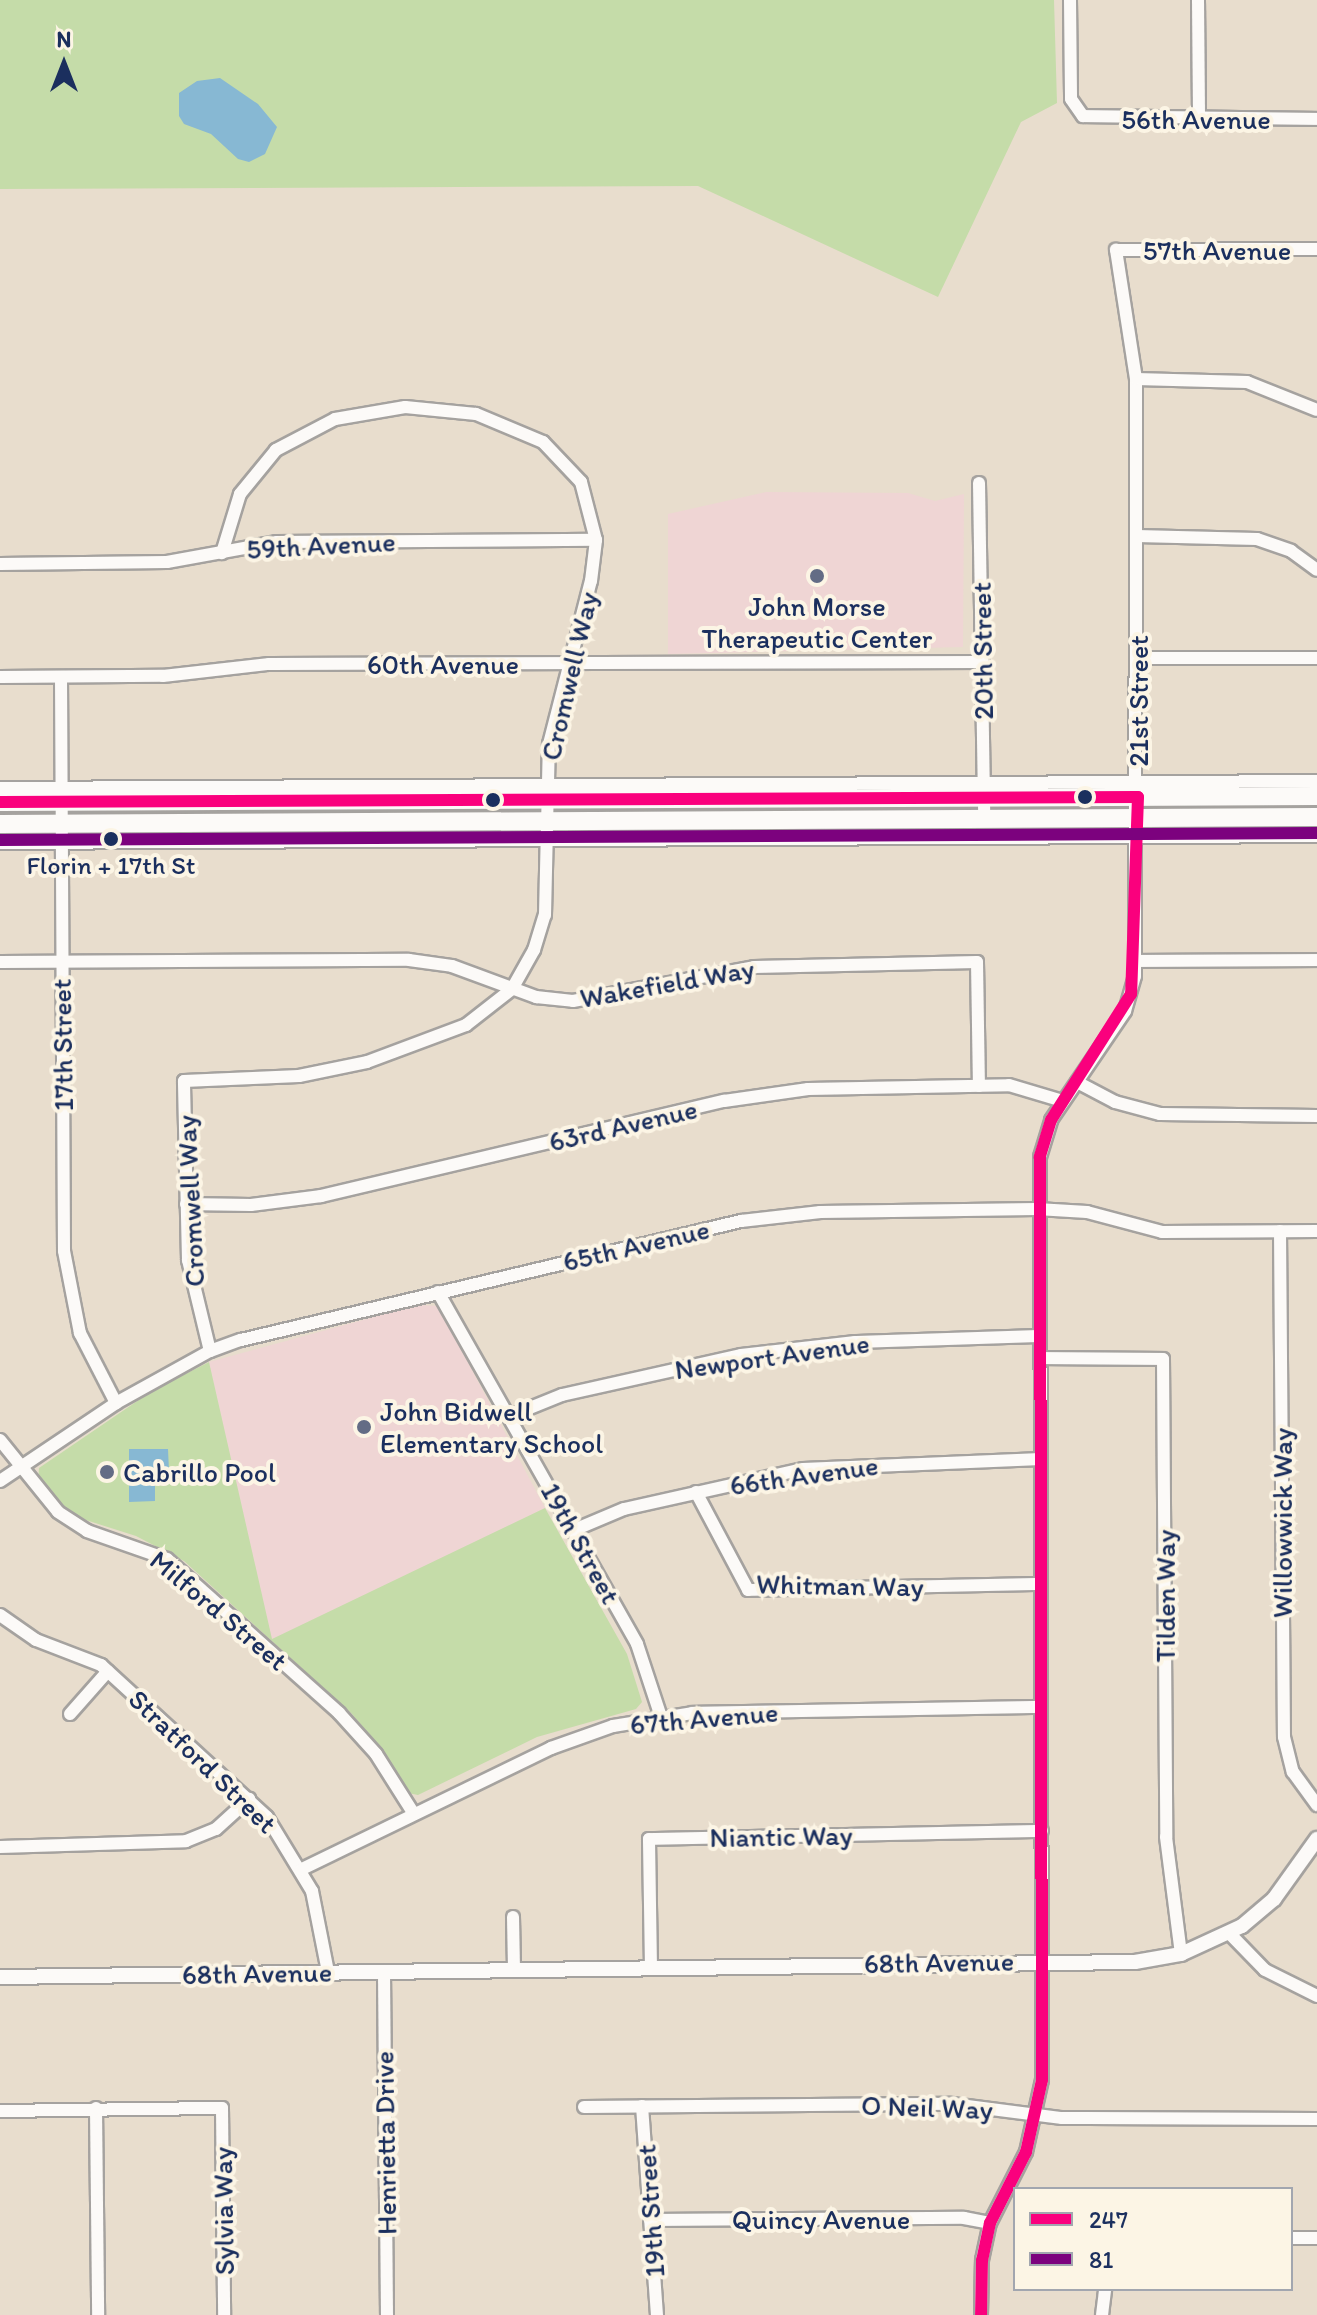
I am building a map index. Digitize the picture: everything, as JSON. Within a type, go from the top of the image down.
[{"type":"main road","points":[[0,802],[61,794],[1138,789],[1317,796]]},
{"type":"main road","points":[[0,824],[61,833],[547,831],[984,819],[1138,828],[1317,817]]},
{"type":"street","name":"56th Avenue","points":[[1070,0],[1071,99],[1077,112],[1094,119],[1317,119]]},
{"type":"street","points":[[1198,0],[1199,119]]},
{"type":"street","name":"57th Avenue","points":[[1116,250],[1317,249]]},
{"type":"street","name":"21st Street","points":[[981,2315],[982,2260],[990,2223],[1026,2152],[1037,2114],[1043,1960],[1041,1358],[1037,1209],[1043,1138],[1063,1101],[1125,1011],[1136,961],[1136,379],[1116,250]]},
{"type":"street","points":[[1136,379],[1247,382],[1317,410]]},
{"type":"street","name":"Cromwell Way","points":[[210,1351],[191,1275],[186,1204],[184,1081],[299,1076],[367,1062],[466,1025],[512,989],[534,950],[545,915],[549,744],[596,540],[581,482],[543,442],[476,414],[405,407],[335,419],[276,450],[235,503],[222,553]]},
{"type":"street","name":"20th Street","points":[[979,483],[984,819]]},
{"type":"street","points":[[1137,536],[1257,539],[1291,551],[1317,570]]},
{"type":"street","name":"59th Avenue","points":[[0,564],[167,562],[286,542],[596,540]]},
{"type":"street","points":[[1137,658],[1317,658]]},
{"type":"street","name":"60th Avenue","points":[[0,677],[163,676],[269,664],[983,662]]},
{"type":"street","name":"17th Street","points":[[61,677],[61,962],[67,1282],[80,1333],[116,1403]]},
{"type":"street","points":[[1138,789],[1317,781]]},
{"type":"street","points":[[0,788],[61,794]]},
{"type":"street","points":[[547,831],[1138,828],[1317,836]]},
{"type":"street","points":[[0,843],[61,833]]},
{"type":"street","name":"Wakefield Way","points":[[0,962],[409,960],[452,966],[512,989],[573,1001],[767,966],[977,962],[979,1086]]},
{"type":"street","points":[[1136,961],[1317,960]]},
{"type":"street","points":[[1077,1082],[1115,1102],[1160,1114],[1317,1116]]},
{"type":"street","name":"63rd Avenue","points":[[186,1204],[251,1205],[321,1196],[766,1094],[851,1086],[979,1086],[1028,1088],[1063,1101]]},
{"type":"street","name":"65th Avenue","points":[[0,1481],[116,1403],[210,1351],[438,1292],[767,1217],[1037,1209],[1087,1212],[1162,1232],[1317,1231]]},
{"type":"street","name":"Willowwick Way","points":[[1280,1231],[1284,1737],[1293,1772],[1317,1805]]},
{"type":"street","name":"19th Street","points":[[438,1292],[637,1644],[661,1717]]},
{"type":"street","name":"Newport Avenue","points":[[510,1416],[562,1395],[741,1355],[855,1342],[1040,1336]]},
{"type":"street","name":"Tilden Way","points":[[1041,1358],[1163,1359],[1166,1837],[1181,1954]]},
{"type":"street","name":"Milford Street","points":[[0,1440],[20,1468],[71,1522],[149,1549],[182,1571],[339,1713],[376,1754],[414,1814]]},
{"type":"street","name":"66th Avenue","points":[[574,1530],[624,1509],[696,1492],[850,1464],[1041,1459]]},
{"type":"street","name":"Whitman Way","points":[[696,1492],[748,1590],[1041,1584]]},
{"type":"street","name":"Stratford Street","points":[[3,1624],[36,1640],[87,1656],[108,1671],[249,1799],[302,1869],[319,1915],[328,1972]]},
{"type":"street","points":[[70,1714],[108,1671]]},
{"type":"street","name":"67th Avenue","points":[[302,1869],[551,1748],[661,1717],[1041,1707]]},
{"type":"street","points":[[0,1847],[177,1843],[216,1829],[249,1799]]},
{"type":"street","name":"Niantic Way","points":[[651,1968],[649,1839],[1042,1831]]},
{"type":"street","name":"68th Avenue","points":[[0,1977],[1043,1960],[1135,1962],[1181,1954],[1230,1934],[1274,1899],[1317,1839]]},
{"type":"street","points":[[513,1917],[514,1970]]},
{"type":"street","points":[[1230,1934],[1265,1970],[1317,1996]]},
{"type":"street","name":"Henrietta Drive","points":[[384,1972],[387,2315]]},
{"type":"street","name":"O Neil Way","points":[[584,2107],[952,2104],[1083,2119],[1317,2119]]},
{"type":"street","name":"19th Street","points":[[642,2106],[657,2315]]},
{"type":"street","points":[[0,2111],[96,2108],[98,2315]]},
{"type":"street","name":"Sylvia Way","points":[[96,2108],[222,2108],[224,2315]]},
{"type":"street","name":"Quincy Avenue","points":[[650,2220],[964,2218],[990,2223]]},
{"type":"street","points":[[1293,2238],[1317,2238]]},
{"type":"street","points":[[1102,2315],[1105,2291]]},
{"type":"shaded area","name":"John Morse Therapeutic Center","points":[[766,492],[908,493],[935,501],[964,494],[963,647],[668,654],[668,514]]},
{"type":"shaded area","name":"John Bidwell Elementary School","points":[[418,1305],[438,1306],[545,1508],[272,1640],[209,1362]]},
{"type":"green space","points":[[0,0],[1054,0],[1057,103],[1021,122],[938,297],[698,186],[0,189]]},
{"type":"green space","points":[[209,1362],[272,1639],[545,1508],[627,1654],[642,1702],[636,1709],[537,1737],[418,1795],[408,1793],[387,1756],[352,1714],[184,1561],[136,1536],[70,1515],[38,1482],[39,1468],[152,1391]]},
{"type":"water","points":[[220,78],[258,104],[277,127],[265,154],[249,162],[238,159],[211,134],[184,124],[179,116],[179,93],[197,81]]},
{"type":"water","points":[[129,1449],[168,1449],[169,1471],[155,1471],[155,1501],[129,1502]]},
{"type":"transit line","name":"247","points":[[0,802],[1138,797],[1131,994],[1051,1120],[1040,1157],[1042,2080],[1026,2152],[990,2223],[982,2260],[981,2315]]},
{"type":"transit line","name":"81","points":[[0,840],[1317,833]]},
{"type":"place","name":"John Morse Therapeutic Center","points":[[817,576]]},
{"type":"place","name":"Florin + 17th St","points":[[111,839]]},
{"type":"place","name":"John Bidwell Elementary School","points":[[364,1427]]},
{"type":"place","name":"Cabrillo Pool","points":[[107,1472]]}]
